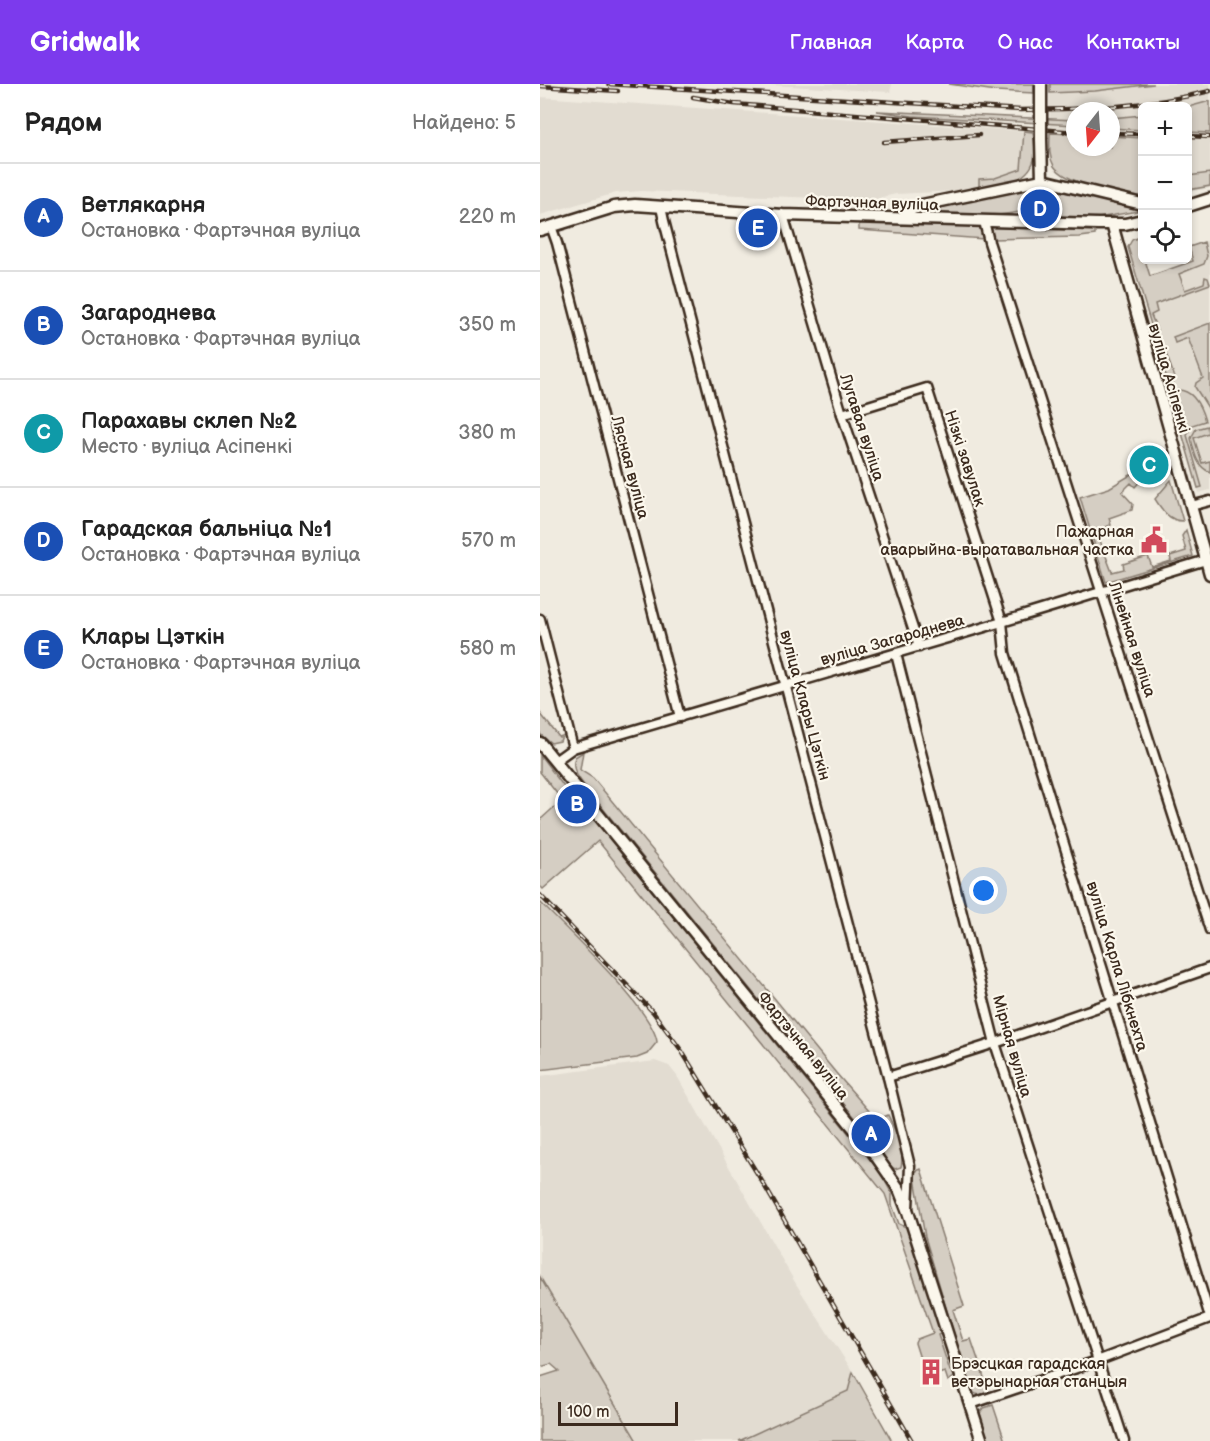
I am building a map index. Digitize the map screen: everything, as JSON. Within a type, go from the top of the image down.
[{"type":"street","points":[[1041,84],[1042,180]]},
{"type":"street","points":[[902,218],[906,212],[922,206],[1042,180],[1138,203]]},
{"type":"street","points":[[1192,205],[1210,200]]},
{"type":"street","name":"Фартэчная вуліца","points":[[545,228],[614,207],[635,205],[783,215],[1098,224],[1138,221]]},
{"type":"street","name":"вуліца Клары Цэткін","points":[[662,207],[669,244],[910,1166],[908,1212]]},
{"type":"street","name":"Лугавая вуліца","points":[[783,215],[842,414],[919,647]]},
{"type":"street","name":"Лінейная вуліца","points":[[984,221],[1210,930]]},
{"type":"street","name":"вуліца Асіпенкі","points":[[1112,224],[1210,574]]},
{"type":"street","name":"Лясная вуліца","points":[[545,228],[557,243],[680,717]]},
{"type":"street","name":"Нізкі завулак","points":[[842,414],[927,388],[1002,622]]},
{"type":"street","points":[[1191,506],[1210,501]]},
{"type":"street","name":"вуліца Загароднева","points":[[555,761],[573,748],[896,654],[1206,560]]},
{"type":"street","points":[[540,619],[573,748]]},
{"type":"street","name":"вуліца Карла Лібкнехта","points":[[1002,622],[1005,653],[1210,1317]]},
{"type":"street","name":"Мірная вуліца","points":[[896,654],[995,1043],[1096,1361],[1124,1441]]},
{"type":"street","name":"Фартэчная вуліца","points":[[540,743],[871,1149],[899,1189],[982,1441]]},
{"type":"street","points":[[888,1077],[995,1043],[1210,968]]},
{"type":"street","points":[[971,1404],[1096,1361],[1210,1317]]},
{"type":"shaded area","points":[[754,84],[892,84],[890,92]]},
{"type":"shaded area","points":[[949,84],[1034,84],[1034,93],[996,91]]},
{"type":"shaded area","points":[[1050,84],[1210,84],[1210,188],[1192,191],[1192,102],[1138,102],[1138,175],[1120,152],[1120,102],[1066,102],[1066,138],[1050,137]]},
{"type":"shaded area","points":[[1050,84],[1154,84],[1095,91],[1050,93]]},
{"type":"shaded area","points":[[540,97],[1024,131],[1021,169],[995,178],[979,179],[979,190],[896,194],[870,200],[870,203],[817,201],[817,198],[641,191],[616,193],[540,215]]},
{"type":"shaded area","points":[[1210,101],[1210,133],[1192,132],[1192,106]]},
{"type":"shaded area","points":[[877,111],[1066,120],[1066,125],[912,116]]},
{"type":"shaded area","points":[[1138,115],[1138,130],[1120,129],[1120,117]]},
{"type":"shaded area","points":[[1024,131],[1033,132],[1035,152],[1029,170],[1015,180],[979,190],[979,179],[995,178],[1021,169]]},
{"type":"shaded area","points":[[1050,133],[1066,134],[1066,156],[1120,156],[1120,137],[1138,138],[1138,196],[1095,187],[1070,178],[1054,166],[1050,150]]},
{"type":"shaded area","points":[[1210,173],[1210,186],[1192,189],[1192,175]]},
{"type":"shaded area","points":[[1045,188],[1062,190],[1135,207],[1138,211],[1092,219],[1020,212],[991,216],[940,214],[936,211],[938,207]]},
{"type":"shaded area","points":[[859,222],[982,227],[984,239],[859,230]]},
{"type":"shaded area","points":[[989,227],[1095,231],[1095,235],[992,239]]},
{"type":"shaded area","points":[[1138,238],[1138,264],[1146,264],[1150,276],[1184,264],[1192,264],[1192,246],[1204,242],[1207,256],[1204,264],[1179,274],[1185,290],[1204,283],[1205,277],[1208,278],[1210,284],[1155,304],[1157,312],[1151,315],[1157,330],[1154,335],[1128,247],[1132,240]]},
{"type":"shaded area","points":[[1210,240],[1210,490],[1199,493],[1138,281],[1185,264],[1192,264],[1192,246]]},
{"type":"shaded area","points":[[1210,323],[1210,411],[1195,387],[1196,383],[1203,378],[1188,338],[1175,343],[1173,337]]},
{"type":"shaded area","points":[[1156,342],[1163,345],[1175,378],[1169,386]]},
{"type":"shaded area","points":[[1178,390],[1193,396],[1205,421],[1192,425],[1187,435],[1202,487],[1198,488],[1170,392]]},
{"type":"shaded area","points":[[1207,426],[1208,433],[1194,438],[1202,463],[1210,461],[1210,472],[1205,470],[1199,462],[1191,438],[1196,429]]},
{"type":"shaded area","points":[[1139,470],[1145,476],[1135,487],[1131,483],[1122,492],[1133,504],[1132,510],[1109,518],[1111,525],[1096,530],[1112,572],[1124,569],[1123,564],[1148,556],[1152,567],[1171,561],[1170,556],[1186,551],[1182,536],[1186,530],[1193,556],[1106,582],[1080,497],[1109,488]]},
{"type":"shaded area","points":[[1171,480],[1183,521],[1170,517],[1155,499]]},
{"type":"shaded area","points":[[540,713],[559,737],[562,736],[560,741],[551,743],[540,734]]},
{"type":"shaded area","points":[[583,752],[580,770],[593,778],[877,1120],[888,1115],[900,1147],[901,1167],[895,1169],[889,1164],[872,1133],[861,1125],[583,784],[574,765],[575,757]]},
{"type":"shaded area","points":[[540,755],[585,815],[595,821],[880,1172],[892,1194],[892,1205],[899,1224],[906,1227],[917,1252],[944,1333],[938,1335],[950,1371],[955,1370],[954,1377],[948,1381],[945,1372],[938,1374],[934,1361],[922,1365],[915,1343],[917,1339],[933,1333],[885,1194],[598,841],[543,889],[540,886],[540,820],[562,800],[540,772]]},
{"type":"shaded area","points":[[540,902],[607,970],[641,1011],[652,1028],[657,1042],[647,1054],[637,1058],[540,1070]]},
{"type":"shaded area","points":[[655,1061],[669,1066],[677,1076],[796,1284],[853,1372],[849,1391],[739,1441],[637,1441],[540,1277],[540,1076]]},
{"type":"shaded area","points":[[921,1169],[964,1306],[953,1310],[963,1341],[971,1339],[989,1392],[983,1394],[976,1394],[970,1388],[925,1237],[914,1172]]},
{"type":"shaded area","points":[[540,1277],[637,1441],[540,1441],[540,1377],[559,1371],[551,1364],[540,1367]]},
{"type":"shaded area","points":[[853,1372],[892,1441],[739,1441],[848,1391]]},
{"type":"shaded area","points":[[993,1405],[1005,1441],[986,1441],[980,1413],[984,1408]]},
{"type":"railway","points":[[608,84],[1021,110],[1140,104],[1210,91]]},
{"type":"railway","points":[[540,86],[618,91]]},
{"type":"railway","points":[[693,97],[734,104],[1066,131]]},
{"type":"railway","points":[[1120,133],[1138,134]]},
{"type":"railway","points":[[884,142],[979,135]]},
{"type":"railway","points":[[1192,136],[1210,137]]},
{"type":"railway","points":[[540,895],[653,1012],[681,1050],[760,1178],[912,1441]]},
{"type":"place","name":"Гарадская бальніца №1","points":[[1040,209]]},
{"type":"place","name":"Клары Цэткін","points":[[758,228]]},
{"type":"place","name":"Парахавы склеп №2","points":[[1149,465]]},
{"type":"place","name":"Пажарная аварыйна-выратавальная частка","points":[[1154,540]]},
{"type":"place","name":"Загароднева","points":[[577,804]]},
{"type":"place","name":"Ветлякарня","points":[[871,1134]]},
{"type":"place","name":"Брэсцкая гарадская ветэрынарная станцыя","points":[[931,1372]]}]
